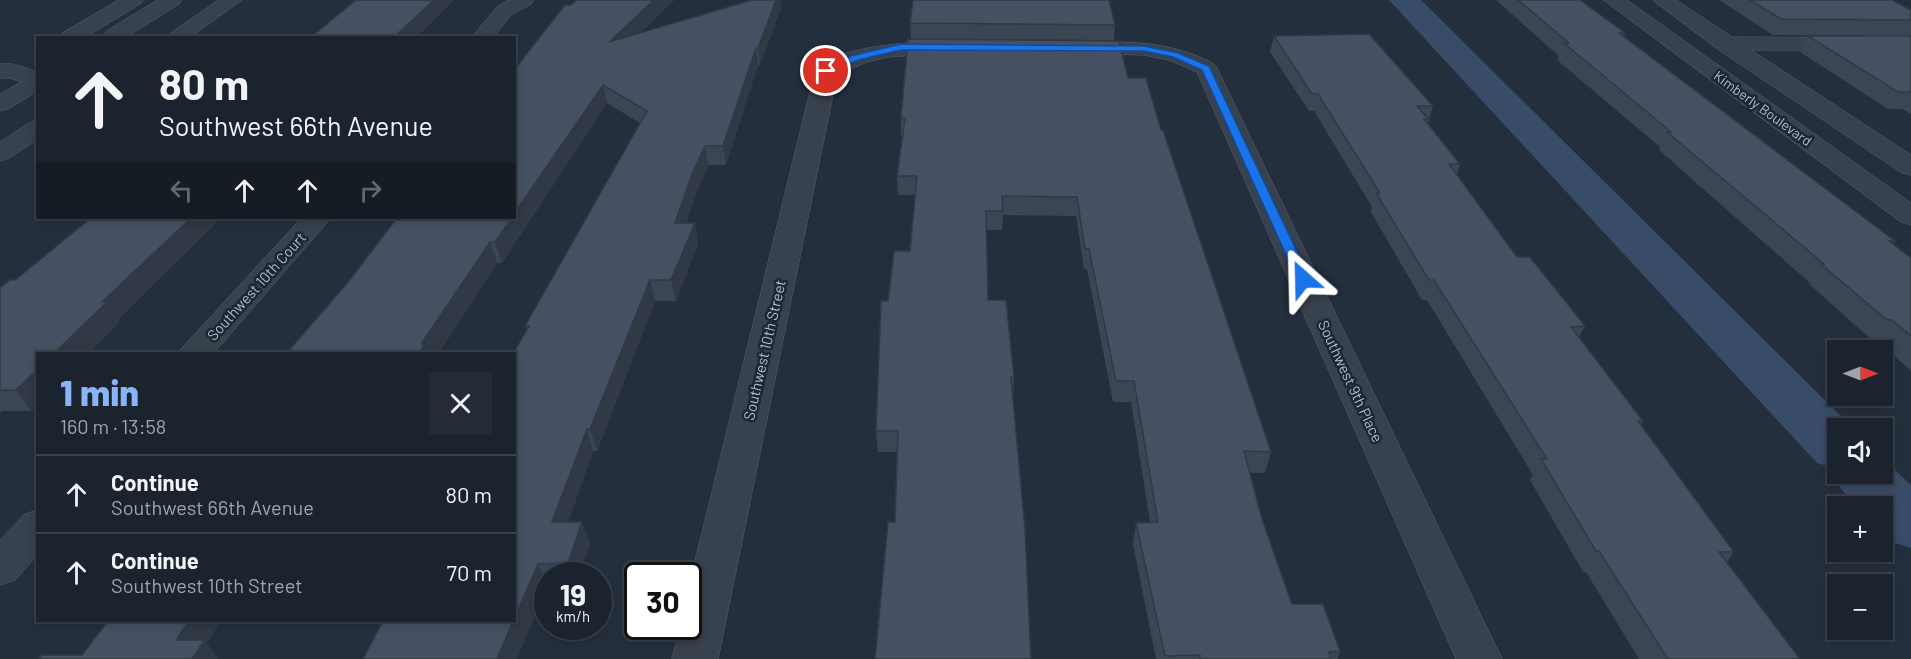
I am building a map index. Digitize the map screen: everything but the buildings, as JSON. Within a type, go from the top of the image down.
[{"type":"street","points":[[71,36],[133,0]]},
{"type":"street","points":[[483,36],[504,11],[524,0]]},
{"type":"street","name":"Kimberly Boulevard","points":[[1614,0],[1911,216]]},
{"type":"street","points":[[1663,0],[1911,167]]},
{"type":"street","points":[[113,36],[167,3],[226,4]]},
{"type":"street","points":[[177,36],[226,4]]},
{"type":"street","points":[[1675,44],[1911,44]]},
{"type":"street","name":"Southwest 10th Street","points":[[695,659],[826,71],[855,57],[901,47],[970,48]]},
{"type":"street","name":"Southwest 9th Place","points":[[1051,48],[1144,49],[1175,55],[1206,68],[1479,659]]},
{"type":"street","points":[[3,76],[36,57]]},
{"type":"street","points":[[3,76],[36,80]]},
{"type":"street","points":[[0,104],[36,81]]},
{"type":"street","points":[[0,153],[36,129]]},
{"type":"street","name":"Southwest 10th Court","points":[[196,352],[317,219]]},
{"type":"street","points":[[0,568],[36,528]]},
{"type":"waterway","points":[[1404,0],[1827,437]]},
{"type":"waterway","points":[[1872,484],[1911,524]]},
{"type":"route","points":[[826,71],[855,57],[901,47],[1144,49],[1175,55],[1206,68],[1303,279]]}]
